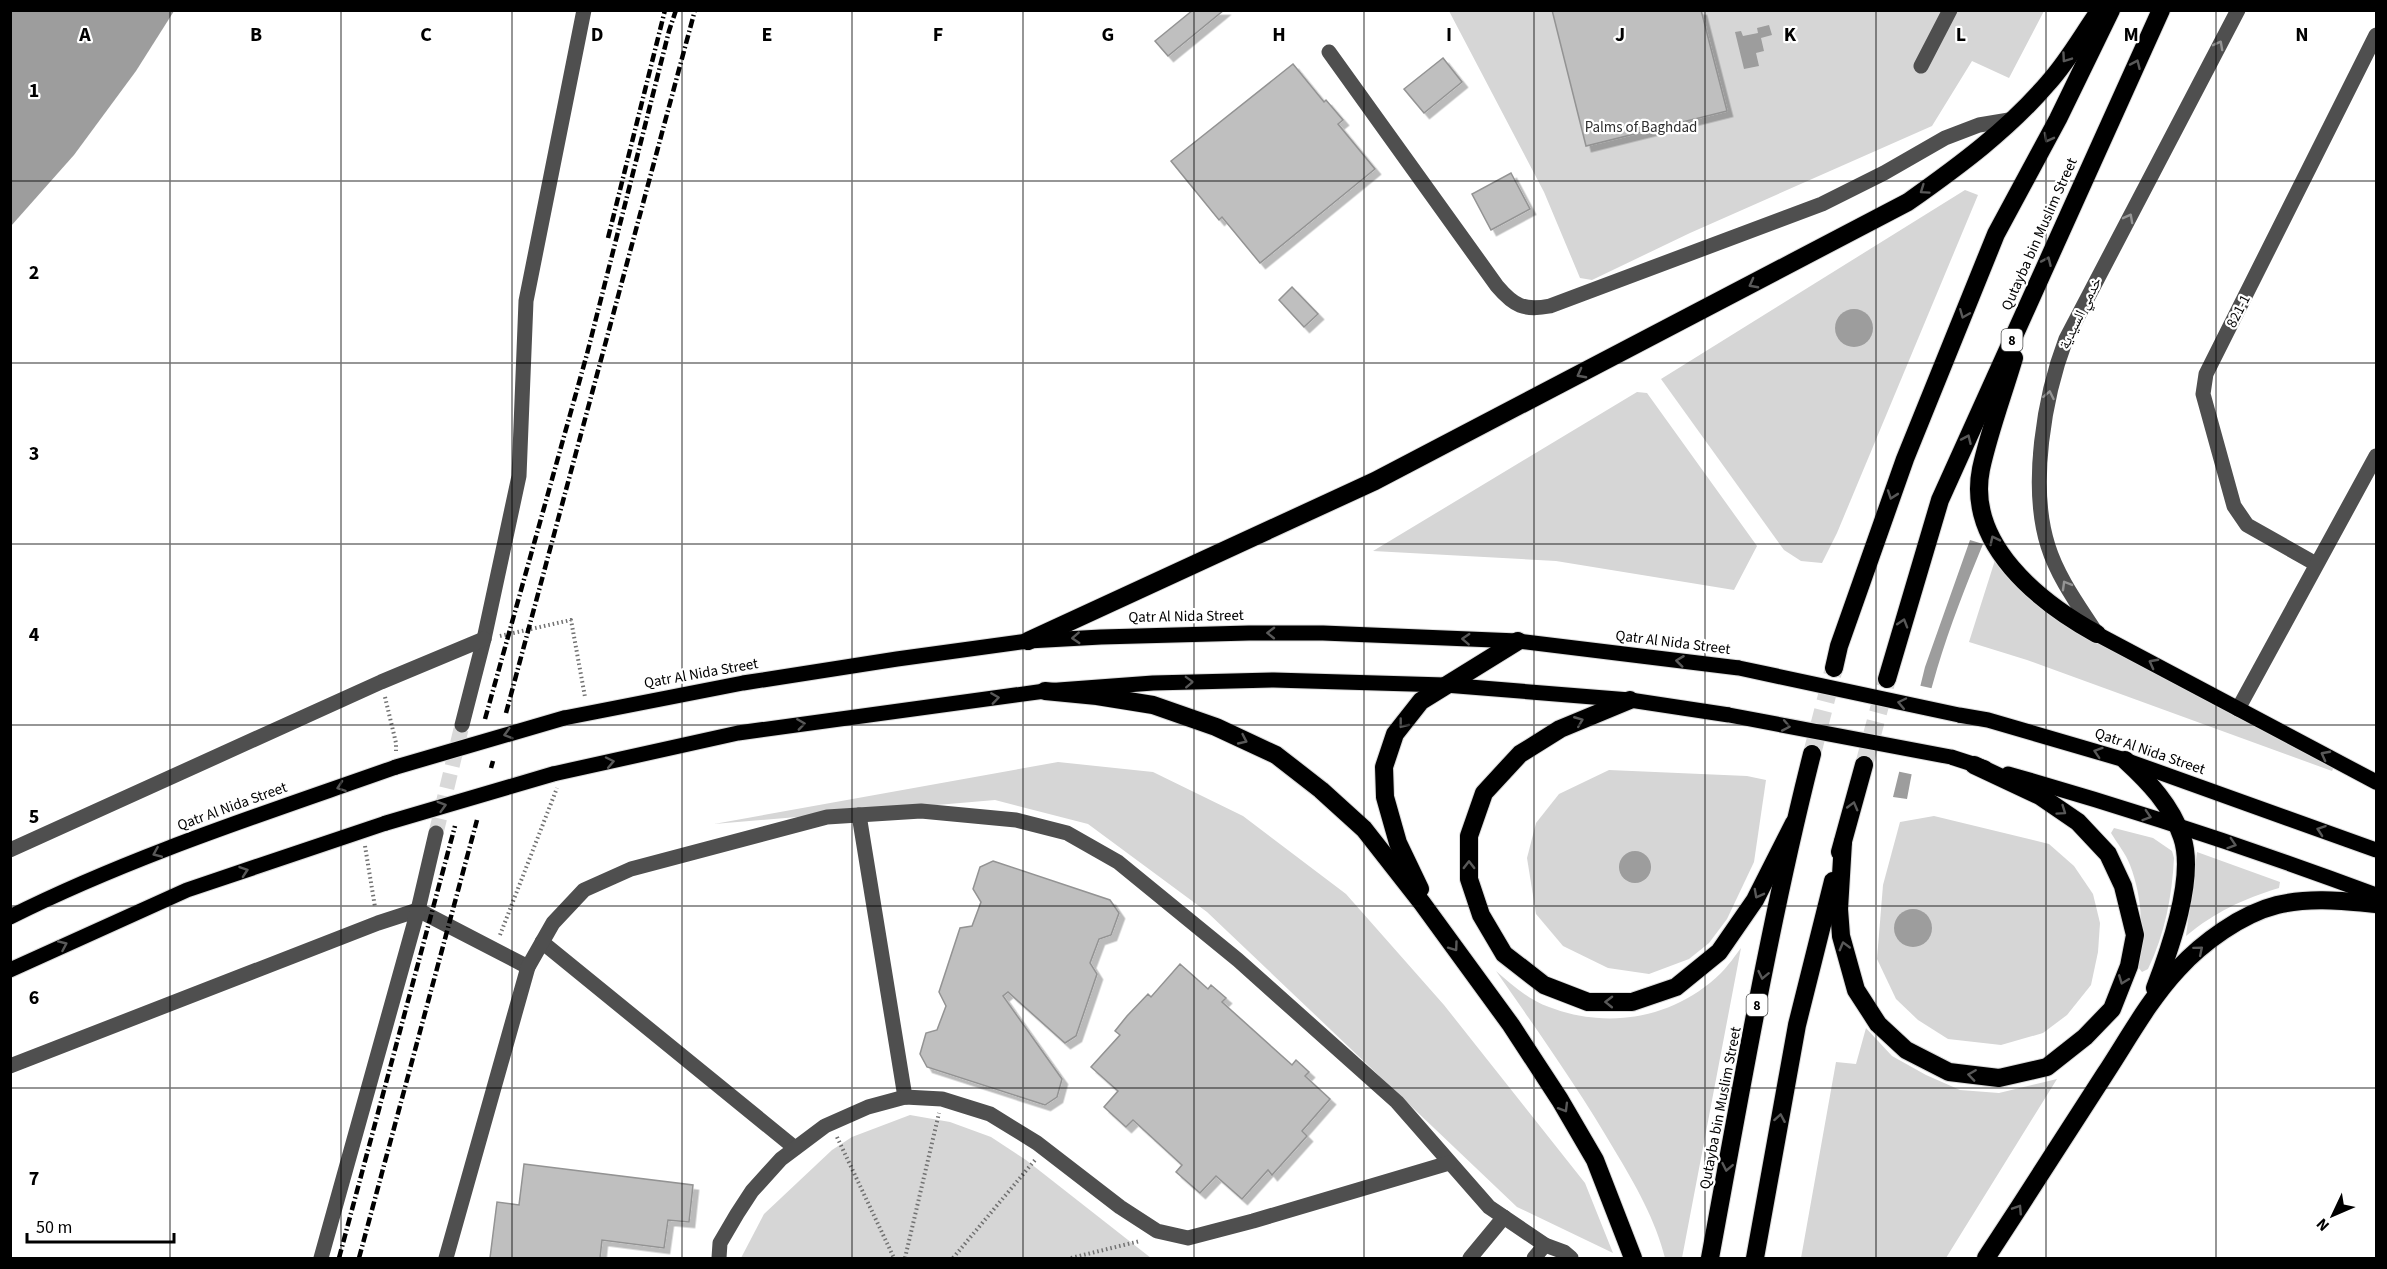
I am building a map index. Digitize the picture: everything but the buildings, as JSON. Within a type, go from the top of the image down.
[{"type":"highway","points":[[1028,641],[1375,481],[1898,207],[1973,156],[2015,119],[2050,81],[2100,10]]},
{"type":"highway","name":"Qutayba bin Muslim Street","points":[[1834,668],[1839,646],[1905,459],[1996,234],[2058,119],[2111,10]]},
{"type":"highway","name":"Qutayba bin Muslim Street","points":[[1887,679],[1941,500],[2161,10]]},
{"type":"highway","points":[[2034,290],[1981,470],[1980,494],[1986,524],[2001,554],[2031,589],[2070,619],[2097,634]]},
{"type":"highway","points":[[1436,921],[1398,843],[1385,797],[1384,767],[1395,734],[1421,701],[1518,641]]},
{"type":"highway","points":[[1045,691],[1153,705],[1216,728],[1276,755],[1321,790],[1364,829],[1436,921],[1511,1025],[1572,1120],[1595,1160],[1633,1258]]},
{"type":"highway","points":[[1630,700],[1560,729],[1520,754],[1484,793],[1469,836],[1469,879],[1481,915],[1504,954],[1544,985],[1588,1002],[1632,1002],[1676,987],[1719,952],[1755,900],[1794,823]]},
{"type":"highway","name":"Qutayba bin Muslim Street","points":[[1710,1258],[1794,823],[1812,754]]},
{"type":"highway","points":[[2125,760],[2150,783],[2165,803],[2181,835],[2186,854],[2182,894],[2171,944],[2147,1009]]},
{"type":"highway","points":[[1755,1258],[1797,1025],[1864,765]]},
{"type":"highway","points":[[1843,842],[1839,909],[1842,936],[1856,990],[1878,1024],[1906,1050],[1949,1072],[1999,1078],[2047,1066],[2085,1037],[2112,1009],[2129,966],[2135,935],[2123,886],[2108,854],[2078,822],[2040,796],[1974,765]]},
{"type":"highway","points":[[1986,1258],[2147,1009],[2177,969],[2203,946],[2250,916],[2275,906],[2306,900],[2376,904]]},
{"type":"main road","name":"Qatr Al Nida Street","points":[[10,917],[188,841],[396,767],[564,718],[743,683],[1028,641],[1112,636],[1249,633],[1398,635],[1518,641],[1738,668],[1988,720],[2053,738],[2125,760],[2376,850]]},
{"type":"main road","points":[[2097,634],[2376,782]]},
{"type":"main road","points":[[10,970],[187,890],[386,823],[553,774],[738,733],[1045,691],[1214,681],[1274,680],[1445,685],[1630,700],[1729,715],[1950,758],[2074,793],[2289,863],[2376,895]]},
{"type":"street","points":[[462,725],[484,639],[519,476],[526,301],[584,10]]},
{"type":"street","points":[[1921,66],[1950,10]]},
{"type":"street","name":"خدمي السيدية","points":[[2097,634],[2058,571],[2048,546],[2042,520],[2042,448],[2054,370],[2066,339],[2238,10]]},
{"type":"street","name":"821-1","points":[[2316,564],[2247,525],[2234,506],[2203,394],[2206,374],[2376,35]]},
{"type":"street","points":[[1329,52],[1497,286],[1520,306],[1535,309],[1550,306],[1789,218],[1853,189],[1946,138],[1979,125],[2015,119]]},
{"type":"street","points":[[2238,709],[2376,456]]},
{"type":"street","points":[[10,850],[381,682],[484,639]]},
{"type":"street","points":[[446,1258],[528,967],[553,923],[584,890],[631,869],[827,817],[921,812],[1016,820],[1067,832],[1118,862],[1238,960],[1388,1094],[1489,1208],[1545,1245],[1564,1252],[1571,1258]]},
{"type":"street","points":[[859,815],[905,1096]]},
{"type":"street","points":[[321,1258],[418,910],[436,833]]},
{"type":"street","points":[[10,1065],[378,923],[418,910],[528,967]]},
{"type":"street","points":[[542,942],[795,1148]]},
{"type":"street","points":[[719,1258],[720,1243],[752,1191],[781,1159],[831,1123],[868,1107],[905,1096],[942,1099],[990,1114],[1044,1149],[1157,1231],[1188,1238],[1253,1221],[1449,1162]]},
{"type":"street","points":[[1470,1258],[1504,1217]]},
{"type":"street","points":[[1534,1258],[1545,1245]]},
{"type":"path","points":[[484,639],[571,620],[584,689]]},
{"type":"path","points":[[384,694],[396,743]]},
{"type":"path","points":[[494,949],[555,800]]},
{"type":"path","points":[[366,851],[375,905]]},
{"type":"path","points":[[905,1258],[942,1099]]},
{"type":"path","points":[[831,1123],[894,1258]]},
{"type":"path","points":[[953,1258],[1044,1149]]},
{"type":"path","points":[[1071,1258],[1168,1234]]},
{"type":"green space","name":"Palms of Baghdad","points":[[1449,11],[2044,11],[2009,78],[1972,61],[1932,126],[1690,233],[1592,280],[1580,278],[1544,192]]},
{"type":"green space","points":[[1965,190],[1978,195],[1837,533],[1822,563],[1801,561],[1784,550],[1661,379]]},
{"type":"green space","points":[[1637,392],[1647,393],[1757,546],[1734,590],[1556,561],[1373,551]]},
{"type":"green space","points":[[1996,557],[2024,592],[2335,765],[2332,771],[2027,660],[1969,642]]},
{"type":"green space","points":[[1058,762],[1153,772],[1243,816],[1346,894],[1444,1005],[1585,1183],[1613,1253],[1517,1207],[1207,912],[1088,824],[995,800],[714,824]]},
{"type":"green space","points":[[1609,770],[1747,776],[1766,780],[1754,862],[1727,919],[1709,943],[1689,959],[1649,974],[1608,968],[1563,946],[1536,914],[1527,858],[1536,823],[1559,794]]},
{"type":"green space","points":[[1934,816],[2049,844],[2074,866],[2093,894],[2100,923],[2098,952],[2091,985],[2067,1015],[2043,1033],[2001,1045],[1948,1039],[1918,1020],[1896,999],[1877,959],[1883,885],[1900,822]]},
{"type":"green space","points":[[2114,828],[2153,838],[2172,851],[2174,858],[2163,929],[2148,969],[2142,972],[2138,967],[2141,941],[2140,903],[2128,861],[2111,833]]},
{"type":"green space","points":[[2197,852],[2280,882],[2279,888],[2230,907],[2186,936]]},
{"type":"green space","points":[[1741,948],[1682,1258],[1665,1258],[1650,1217],[1623,1164],[1572,1082],[1496,971],[1528,996],[1549,1007],[1595,1018],[1640,1016],[1683,1001],[1703,988],[1721,973]]},
{"type":"green space","points":[[1866,1028],[1892,1056],[1960,1090],[1999,1093],[2057,1079],[1946,1258],[1801,1258],[1836,1062],[1856,1064]]},
{"type":"green space","points":[[910,1115],[950,1122],[991,1137],[1026,1160],[1151,1258],[741,1258],[764,1214],[832,1150],[852,1137]]},
{"type":"shaded area","points":[[11,10],[174,11],[136,71],[74,155],[11,226]]},
{"type":"shaded area","points":[[1769,25],[1772,35],[1761,38],[1764,51],[1756,53],[1759,66],[1744,69],[1735,32],[1741,31],[1743,36],[1758,33],[1757,28]]},
{"type":"shaded area","points":[[1854,309],[1861,310],[1867,315],[1872,321],[1872,335],[1867,341],[1861,346],[1854,347],[1847,346],[1841,341],[1836,335],[1835,328],[1836,321],[1841,315],[1847,310]]},
{"type":"shaded area","points":[[1970,540],[1983,544],[1958,606],[1937,669],[1920,734],[1907,799],[1893,797],[1925,667]]},
{"type":"shaded area","points":[[1635,851],[1646,856],[1651,867],[1646,878],[1635,883],[1624,878],[1619,867],[1624,856]]},
{"type":"shaded area","points":[[1913,909],[1920,910],[1926,915],[1931,921],[1931,935],[1926,941],[1920,946],[1913,947],[1906,946],[1900,941],[1895,935],[1894,928],[1895,921],[1900,915],[1906,910]]},
{"type":"pier","points":[[1917,685],[1935,689],[1915,775],[1896,771]]},
{"type":"tunnel","points":[[1812,754],[1834,668]]},
{"type":"tunnel","points":[[1864,765],[1887,679]]},
{"type":"tunnel","points":[[436,833],[462,725]]},
{"type":"railway","points":[[608,238],[665,10]]},
{"type":"railway","points":[[485,719],[587,354],[676,10]]},
{"type":"railway","points":[[506,713],[695,10]]},
{"type":"railway","points":[[491,768],[493,761]]},
{"type":"railway","points":[[359,1258],[477,820]]},
{"type":"railway","points":[[339,1258],[455,826]]}]
